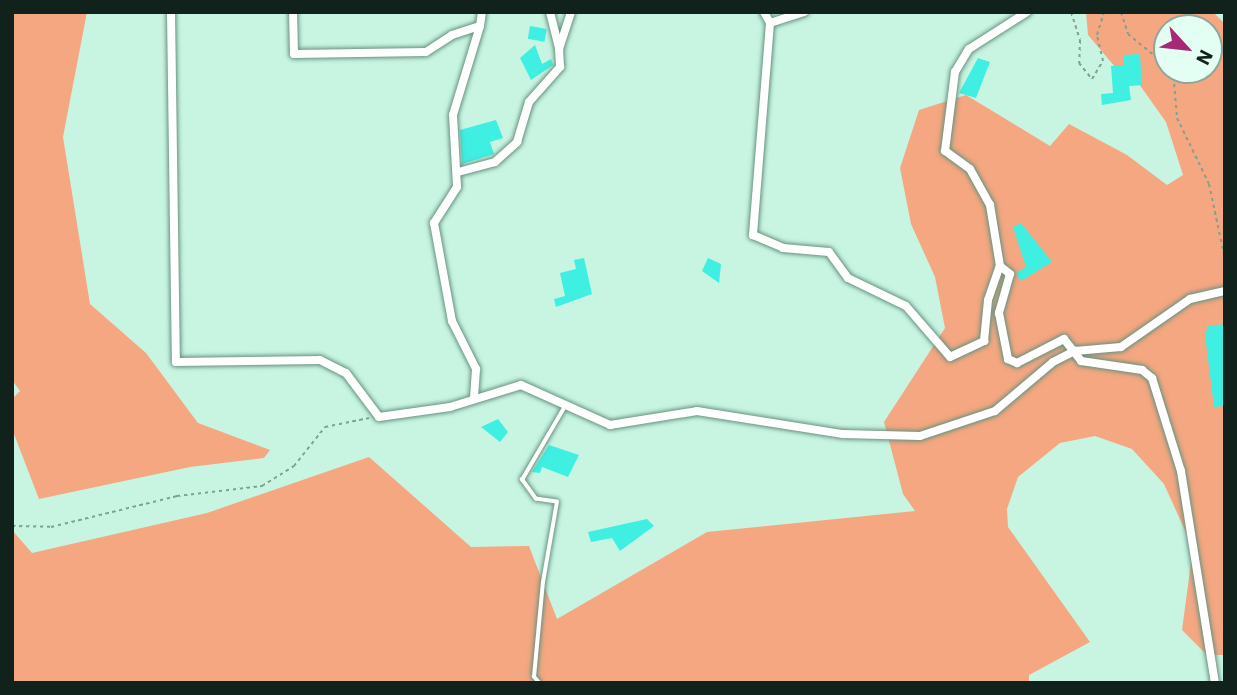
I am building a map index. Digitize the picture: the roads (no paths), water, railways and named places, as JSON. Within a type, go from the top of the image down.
[{"type":"street","points":[[171,12],[176,362],[320,360],[346,373],[379,417],[450,407],[521,385],[560,400],[564,408],[610,425],[697,411],[843,435],[920,436],[995,411],[1054,362],[1075,351],[1121,347],[1190,299],[1225,291]]},
{"type":"street","points":[[293,12],[294,54],[426,52],[452,35],[480,26]]},
{"type":"street","points":[[474,398],[475,369],[452,321],[434,223],[457,187],[453,115],[482,12]]},
{"type":"street","points":[[458,172],[495,162],[517,142],[529,102],[561,67],[550,12]]},
{"type":"street","points":[[559,49],[571,12]]},
{"type":"street","points":[[764,12],[770,23],[753,235],[783,248],[829,252],[848,278],[906,306],[950,357],[984,341],[1000,265],[990,205],[970,169],[945,151],[945,132],[953,113],[955,72],[963,56],[1027,12]]},
{"type":"street","points":[[770,23],[804,12]]},
{"type":"street","points":[[1000,265],[1010,274],[999,313],[1008,359],[1017,363],[1064,339],[1081,361],[1142,370],[1152,378],[1181,471],[1215,683]]},
{"type":"lane","points":[[539,683],[534,677],[542,594],[557,502],[536,499],[522,480],[564,408]]}]
